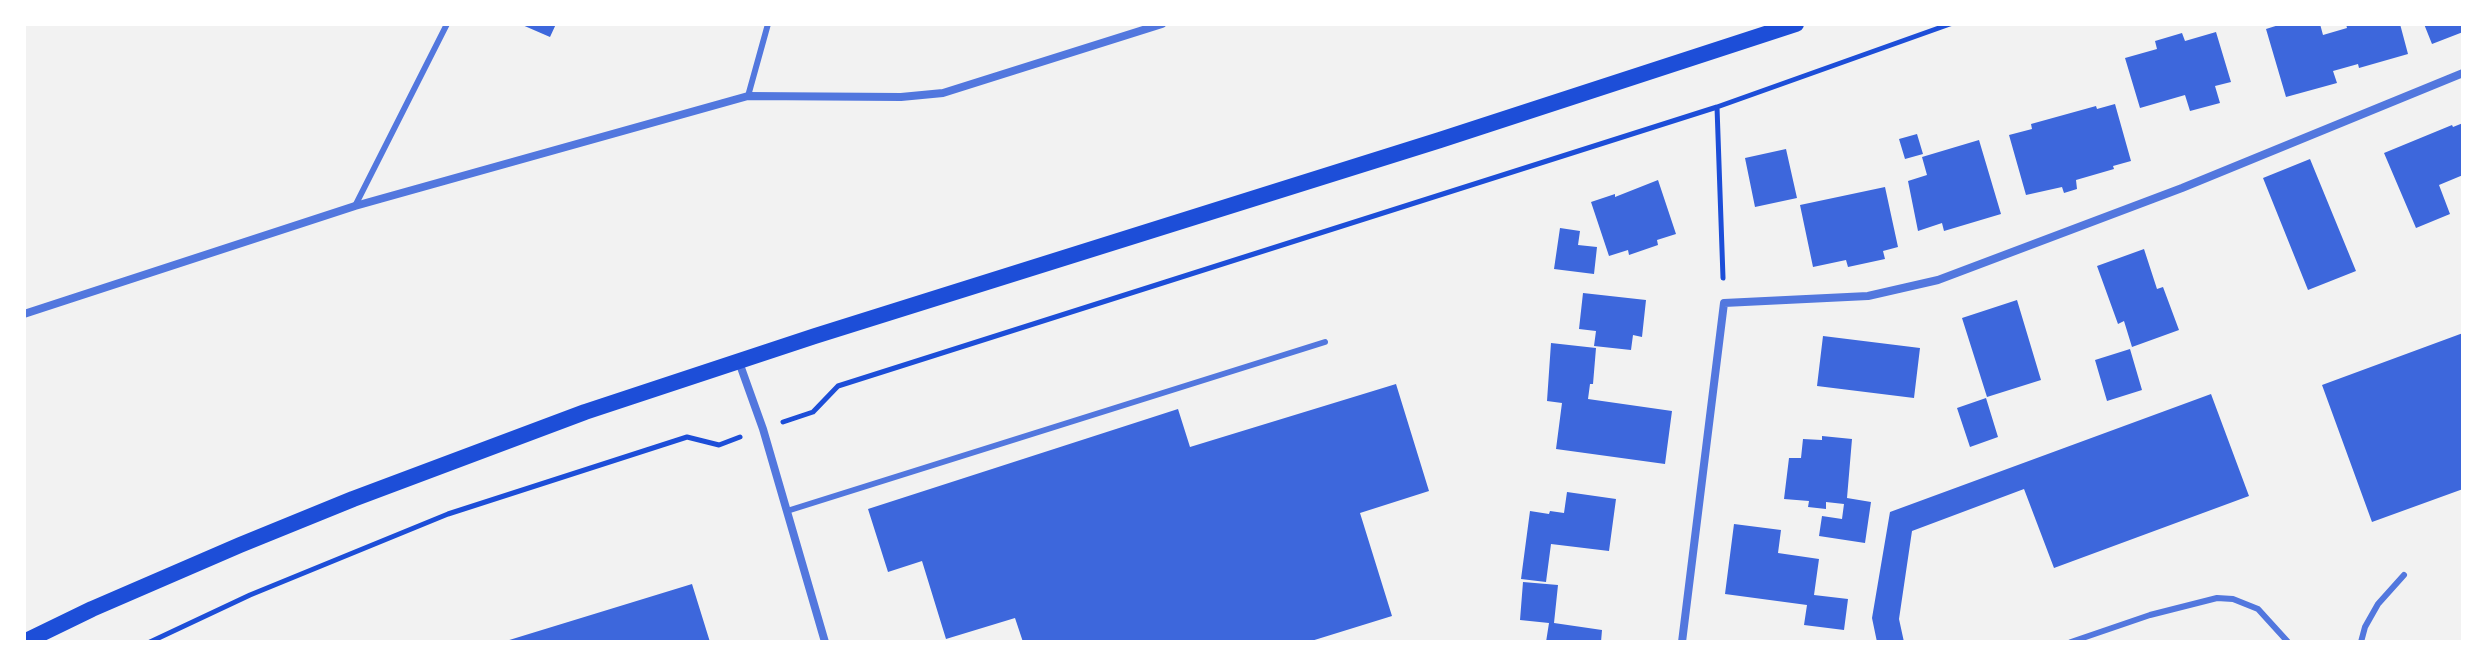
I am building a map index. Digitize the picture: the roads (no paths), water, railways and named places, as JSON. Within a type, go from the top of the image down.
[{"type":"main road","points":[[24,642],[213,556],[353,499],[585,412],[1796,24]]},
{"type":"street","points":[[24,314],[355,206],[748,96],[901,97],[943,93],[1162,24]]},
{"type":"street","points":[[1682,642],[1724,303],[1868,296],[1938,280],[2182,188],[2463,73]]},
{"type":"street","points":[[739,362],[763,429],[825,642]]},
{"type":"lane","points":[[355,206],[447,24]]},
{"type":"lane","points":[[748,96],[768,24]]},
{"type":"lane","points":[[787,511],[1325,342]]},
{"type":"lane","points":[[2361,642],[2365,627],[2378,604],[2404,575]]},
{"type":"lane","points":[[2071,642],[2150,615],[2217,598],[2233,599],[2258,609],[2288,642]]}]
